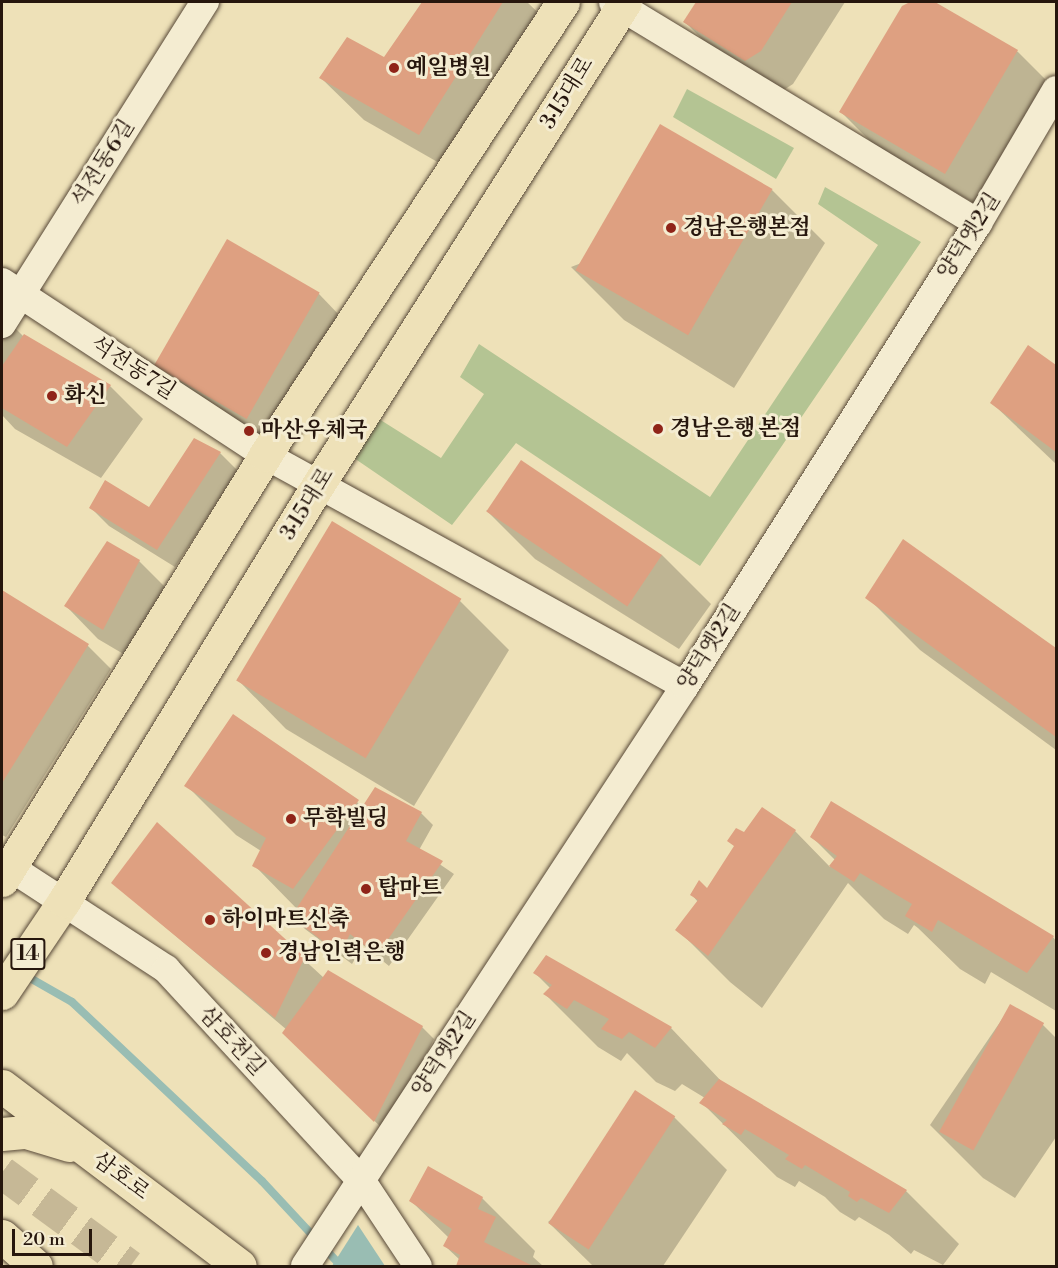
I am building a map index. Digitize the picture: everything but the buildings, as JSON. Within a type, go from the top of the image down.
[{"type":"main road","points":[[4,869],[265,454],[563,2]]},
{"type":"main road","name":"3·15대로","points":[[60,908],[318,484],[620,3]]},
{"type":"main road","name":"14","points":[[2,993],[60,908]]},
{"type":"main road","name":"삼호로","points":[[2,1086],[240,1266]]},
{"type":"main road","points":[[2,1134],[26,1132],[88,1151]]},
{"type":"main road","points":[[4,1237],[36,1266]]},
{"type":"street","name":"석전동6길","points":[[2,324],[11,288],[205,2]]},
{"type":"street","name":"3·15대로","points":[[620,3],[978,223]]},
{"type":"street","name":"양덕옛2길","points":[[305,1266],[685,686],[978,223],[1056,90]]},
{"type":"street","name":"석전동7길","points":[[11,288],[265,454],[685,686]]},
{"type":"street","name":"삼호천길","points":[[4,869],[60,908],[166,969],[356,1188],[418,1266]]},
{"type":"green space","points":[[687,89],[794,148],[776,179],[673,117]]},
{"type":"green space","points":[[825,187],[921,242],[700,566],[516,443],[452,525],[351,456],[379,419],[441,458],[484,394],[460,377],[479,344],[710,497],[878,245],[818,204]]},
{"type":"water","points":[[358,1225],[385,1266],[332,1266]]},
{"type":"waterway","points":[[23,974],[72,1002],[262,1181],[341,1266]]},
{"type":"tunnel","points":[[2,1172],[130,1266]]},
{"type":"place","name":"예일병원","points":[[394,68]]},
{"type":"place","name":"경남은행본점","points":[[671,228]]},
{"type":"place","name":"화신","points":[[52,396]]},
{"type":"place","name":"경남은행 본점","points":[[658,429]]},
{"type":"place","name":"마산우체국","points":[[249,431]]},
{"type":"place","name":"무학빌딩","points":[[291,819]]},
{"type":"place","name":"탑마트","points":[[366,889]]},
{"type":"place","name":"하이마트신축","points":[[210,920]]},
{"type":"place","name":"경남인력은행","points":[[266,953]]}]
